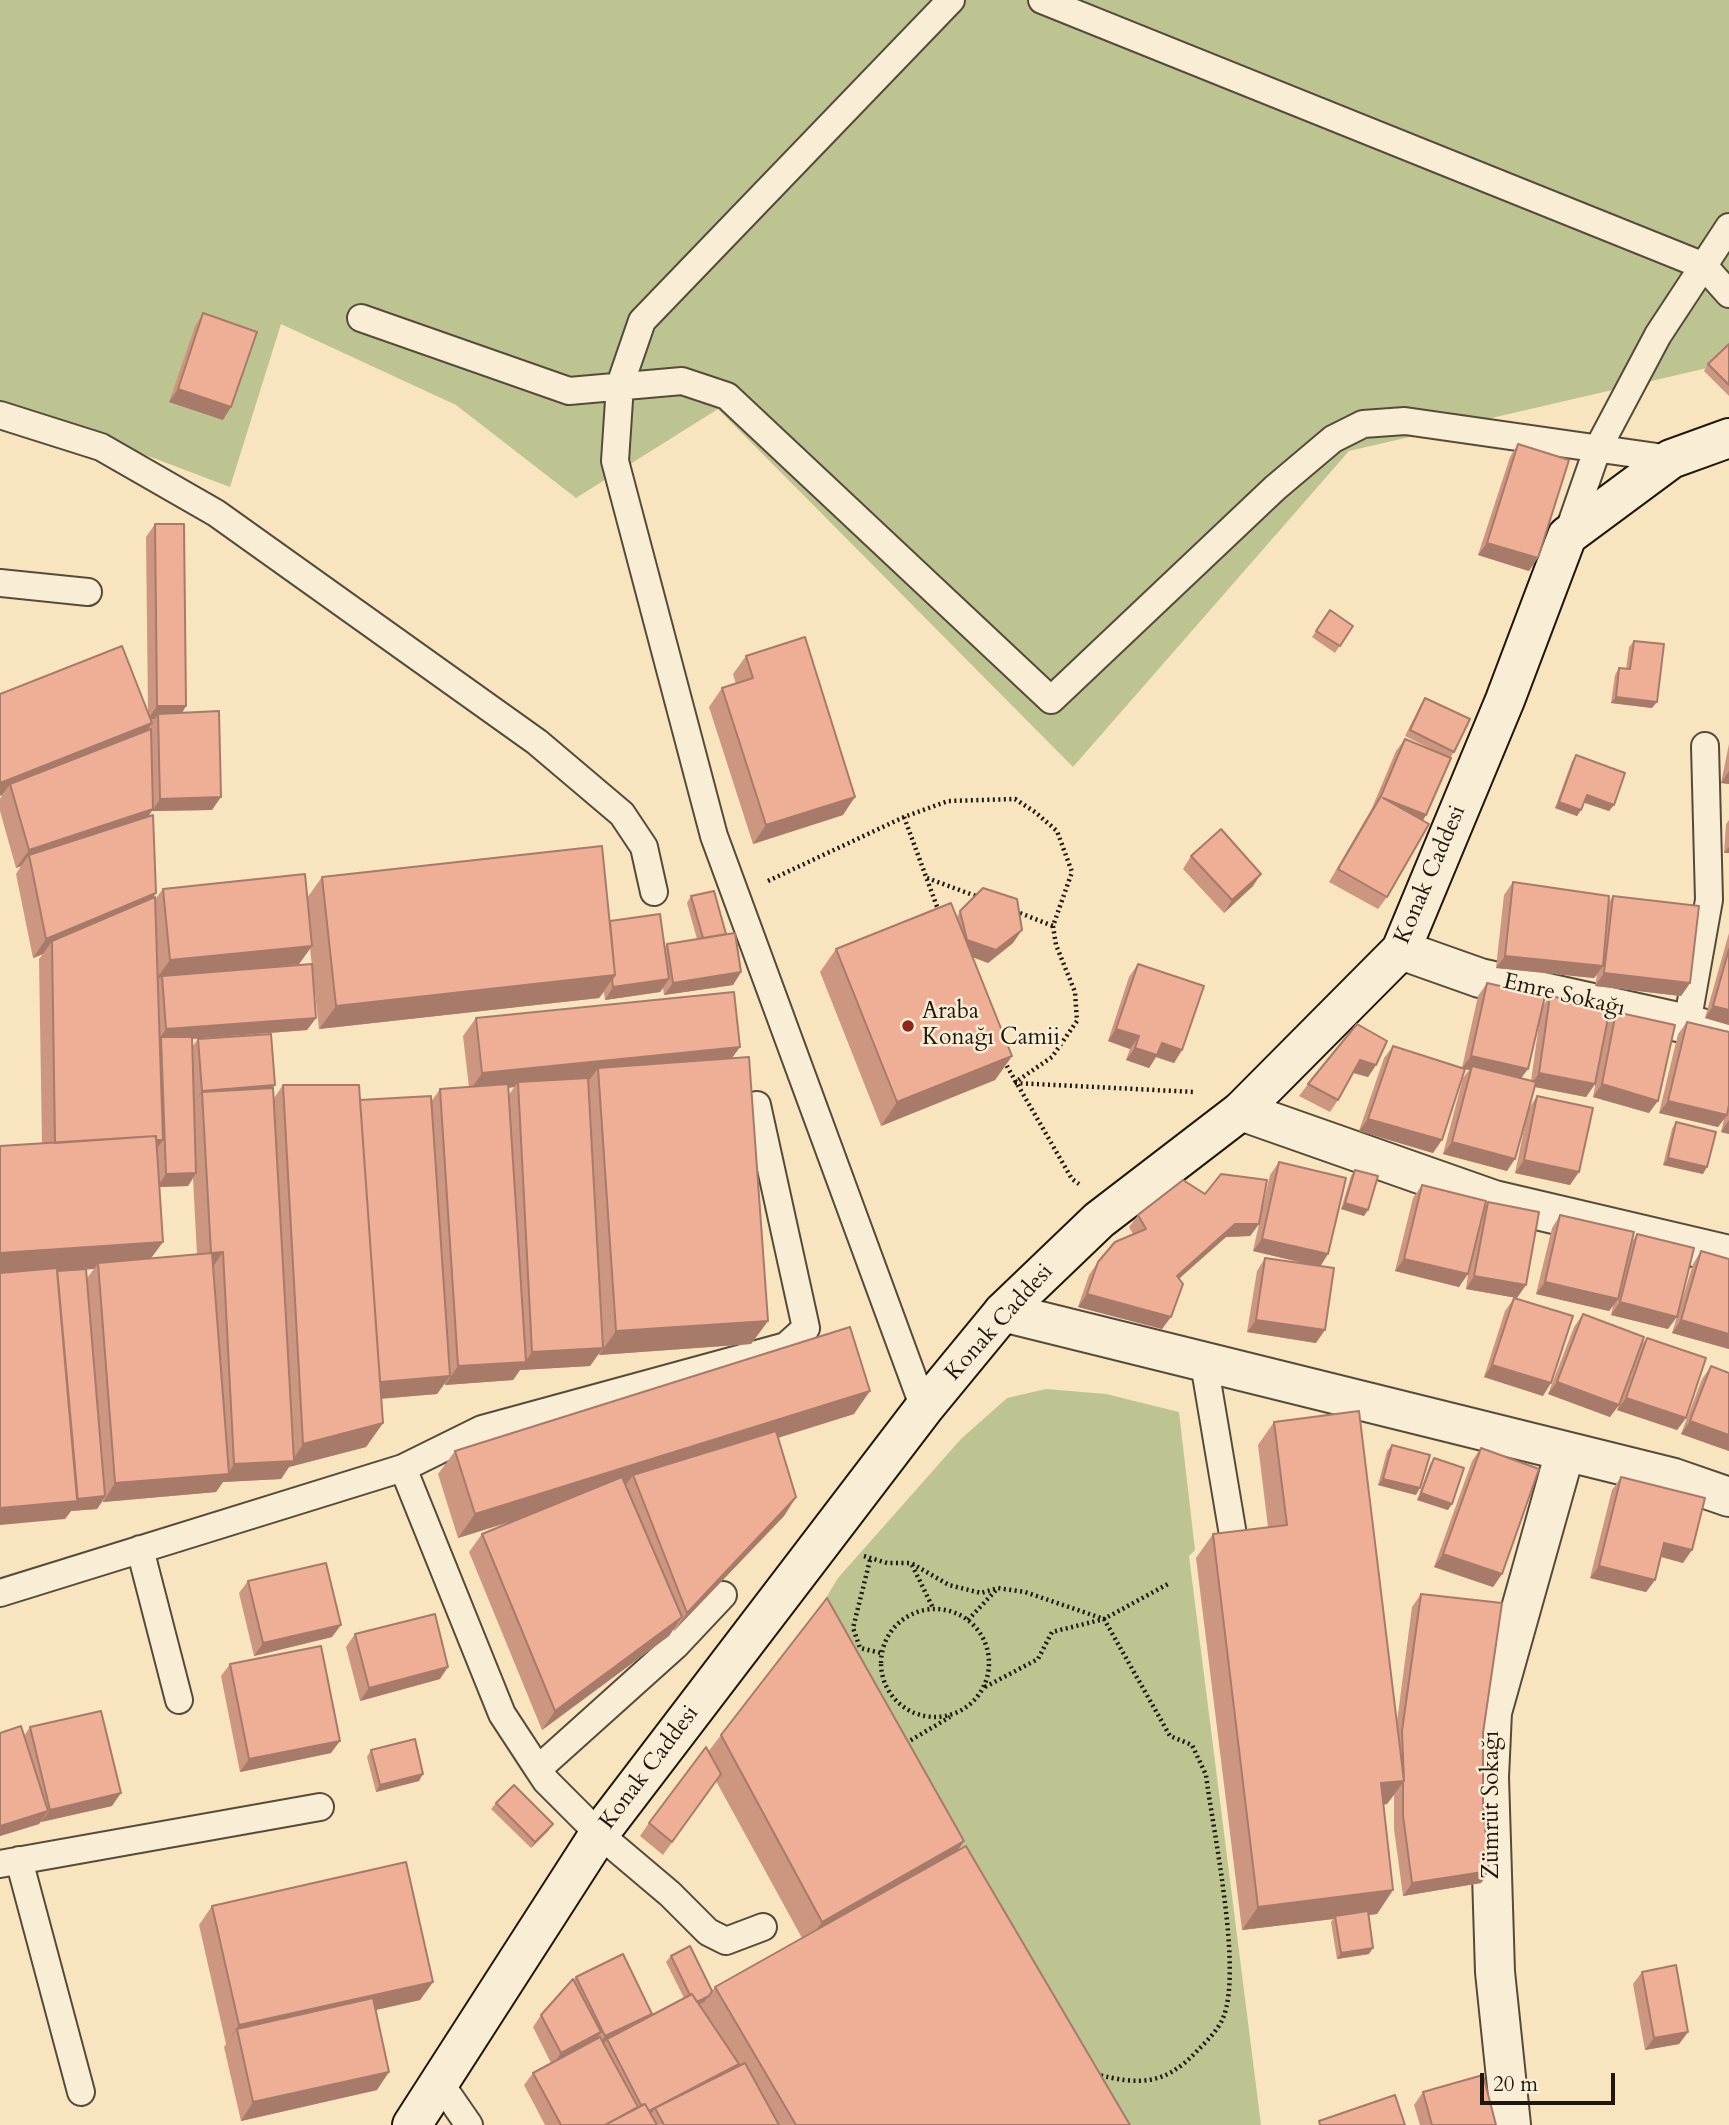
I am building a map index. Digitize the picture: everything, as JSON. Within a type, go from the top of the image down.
[{"type":"street","points":[[1567,536],[1671,460],[1729,438]]},
{"type":"street","name":"Konak Caddesi","points":[[412,2125],[600,1834],[924,1408],[1003,1312],[1099,1220],[1241,1111],[1401,950],[1505,700],[1567,536]]},
{"type":"street","name":"Emre Sokağı","points":[[1401,950],[1480,978],[1687,1024],[1729,1036]]},
{"type":"street","points":[[1241,1111],[1494,1200],[1729,1255]]},
{"type":"street","points":[[1003,1312],[1674,1478],[1729,1497]]},
{"type":"street","name":"Zümrüt Sokağı","points":[[1511,2125],[1495,1972],[1489,1777],[1492,1712],[1565,1452]]},
{"type":"lane","points":[[924,1408],[714,836],[615,461],[621,385],[642,321],[951,0]]},
{"type":"lane","points":[[1042,0],[1704,266],[1729,294]]},
{"type":"lane","points":[[1567,536],[1597,450],[1658,335],[1729,227]]},
{"type":"lane","points":[[361,318],[569,391],[682,382],[727,396],[1051,699],[1275,488],[1333,439],[1363,424],[1405,421],[1671,460]]},
{"type":"lane","points":[[0,415],[101,446],[216,513],[537,742],[622,814],[644,848],[654,892]]},
{"type":"lane","points":[[0,583],[88,592]]},
{"type":"lane","points":[[1687,1024],[1709,900],[1705,746]]},
{"type":"lane","points":[[0,1593],[403,1468],[482,1429],[786,1346],[806,1328],[757,1105]]},
{"type":"lane","points":[[1204,1363],[1232,1529]]},
{"type":"lane","points":[[403,1468],[502,1714],[546,1781],[708,1932],[726,1941],[763,1927]]},
{"type":"lane","points":[[140,1549],[179,1700]]},
{"type":"lane","points":[[538,1769],[676,1645],[723,1595]]},
{"type":"lane","points":[[81,2092],[10,1862],[320,1807]]},
{"type":"lane","points":[[440,2083],[469,2125]]},
{"type":"path","points":[[735,896],[904,817],[948,801],[1015,799],[1035,812],[1057,831],[1072,872],[1054,926],[1056,945],[1075,992],[1077,1021],[1052,1058],[1014,1083]]},
{"type":"path","points":[[904,817],[940,915]]},
{"type":"path","points":[[927,878],[990,902]]},
{"type":"path","points":[[1003,906],[1054,926]]},
{"type":"path","points":[[1003,1059],[1014,1083],[1072,1179],[1117,1208]]},
{"type":"path","points":[[1014,1083],[1195,1091],[1241,1111]]},
{"type":"path","points":[[830,1531],[870,1560],[911,1563],[948,1585],[981,1593],[998,1588],[1025,1592],[1104,1619],[1170,1736],[1192,1745],[1206,1775],[1232,1969],[1223,2018],[1189,2060],[1153,2081],[1133,2082],[1087,2070]]},
{"type":"path","points":[[870,1560],[853,1628],[860,1648],[881,1653]]},
{"type":"path","points":[[911,1563],[933,1608]]},
{"type":"path","points":[[906,1743],[972,1703],[984,1688],[1038,1659],[1052,1632],[1104,1619],[1168,1584]]},
{"type":"path","points":[[968,1620],[998,1588]]},
{"type":"path","points":[[957,1713],[940,1718],[923,1717],[908,1711],[894,1700],[885,1686],[880,1670],[881,1653],[887,1637],[898,1622],[914,1612],[933,1608],[951,1611],[968,1620],[981,1634],[988,1651],[989,1670],[984,1688]]},
{"type":"green space","points":[[0,0],[1729,0],[1729,363],[1349,451],[1073,767],[718,409],[576,498],[456,405],[281,324],[230,487],[0,400]]},
{"type":"green space","points":[[1046,1389],[1106,1394],[1179,1412],[1195,1550],[1189,1556],[1261,2125],[1102,2125],[814,1618],[838,1578],[961,1439],[1007,1398]]},
{"type":"building","points":[[203,313],[257,332],[231,407],[178,389]]},
{"type":"building","points":[[1729,344],[1729,385],[1708,364]]},
{"type":"building","points":[[1518,444],[1569,460],[1538,558],[1487,543]]},
{"type":"building","points":[[155,524],[184,524],[186,706],[157,706]]},
{"type":"building","points":[[1330,610],[1353,626],[1340,646],[1316,631]]},
{"type":"building","points":[[805,637],[855,797],[766,825],[722,688],[753,678],[746,656]]},
{"type":"building","points":[[1634,641],[1664,644],[1657,702],[1616,697],[1619,668],[1630,669]]},
{"type":"building","points":[[122,646],[152,723],[0,783],[0,694]]},
{"type":"building","points":[[1425,698],[1470,719],[1454,752],[1410,730]]},
{"type":"building","points":[[219,711],[221,797],[160,799],[158,714]]},
{"type":"building","points":[[151,729],[153,809],[29,850],[10,784]]},
{"type":"building","points":[[1405,739],[1451,758],[1426,815],[1383,798],[1429,824],[1387,897],[1338,869],[1381,796]]},
{"type":"building","points":[[1576,755],[1625,773],[1614,805],[1587,795],[1581,810],[1559,802]]},
{"type":"building","points":[[153,815],[156,893],[46,939],[29,855]]},
{"type":"building","points":[[1221,829],[1261,874],[1232,900],[1191,856]]},
{"type":"building","points":[[602,846],[615,975],[336,1006],[322,877]]},
{"type":"building","points":[[305,874],[312,946],[170,960],[163,889]]},
{"type":"building","points":[[1513,882],[1609,896],[1603,966],[1505,956]]},
{"type":"building","points":[[983,888],[1017,899],[1022,930],[996,950],[967,940],[960,911]]},
{"type":"building","points":[[714,891],[726,934],[703,938],[691,896]]},
{"type":"building","points":[[1613,896],[1699,906],[1690,983],[1604,973]]},
{"type":"building","points":[[155,897],[163,1140],[156,1140],[156,1136],[55,1143],[52,941]]},
{"type":"building","name":"Araba Konağı Camii","points":[[951,903],[1012,1056],[897,1102],[836,949]]},
{"type":"building","points":[[660,914],[669,979],[613,987],[612,979],[615,975],[610,921]]},
{"type":"building","points":[[735,933],[741,972],[673,983],[667,944]]},
{"type":"building","points":[[1729,949],[1729,1010],[1713,1006]]},
{"type":"building","points":[[312,964],[316,1018],[166,1029],[162,976]]},
{"type":"building","points":[[1138,964],[1204,986],[1182,1050],[1162,1043],[1157,1055],[1135,1048],[1139,1036],[1116,1029]]},
{"type":"building","points":[[1487,983],[1545,996],[1528,1069],[1471,1056]]},
{"type":"building","points":[[734,992],[740,1047],[482,1073],[476,1018]]},
{"type":"building","points":[[1550,996],[1610,1008],[1595,1084],[1539,1073]]},
{"type":"building","points":[[1616,1012],[1675,1025],[1658,1101],[1602,1084]]},
{"type":"building","points":[[1687,1022],[1729,1032],[1727,1115],[1668,1101]]},
{"type":"building","points":[[1357,1024],[1387,1041],[1376,1065],[1360,1060],[1338,1100],[1308,1084]]},
{"type":"building","points":[[271,1034],[275,1085],[202,1091],[198,1039]]},
{"type":"building","points":[[161,1037],[192,1037],[196,1173],[166,1174]]},
{"type":"building","points":[[1393,1046],[1465,1069],[1442,1140],[1368,1119]]},
{"type":"building","points":[[749,1057],[768,1321],[616,1331],[598,1068]]},
{"type":"building","points":[[1472,1066],[1536,1082],[1515,1159],[1452,1142]]},
{"type":"building","points":[[588,1078],[603,1348],[532,1352],[518,1082]]},
{"type":"building","points":[[508,1084],[526,1362],[458,1366],[440,1089]]},
{"type":"building","points":[[283,1085],[359,1085],[383,1423],[303,1444]]},
{"type":"building","points":[[273,1088],[294,1461],[234,1464],[223,1252],[211,1253],[202,1092]]},
{"type":"building","points":[[431,1096],[450,1376],[380,1382],[360,1100]]},
{"type":"building","points":[[1537,1096],[1593,1108],[1579,1172],[1524,1160]]},
{"type":"building","points":[[1676,1122],[1716,1132],[1707,1167],[1668,1158]]},
{"type":"building","points":[[156,1136],[163,1242],[0,1253],[0,1146]]},
{"type":"building","points":[[1279,1162],[1346,1178],[1328,1254],[1262,1239]]},
{"type":"building","points":[[1355,1170],[1378,1176],[1368,1210],[1345,1203]]},
{"type":"building","points":[[1221,1174],[1267,1180],[1259,1224],[1235,1224],[1177,1276],[1183,1284],[1171,1317],[1087,1294],[1098,1262],[1115,1242],[1146,1229],[1138,1215],[1183,1180],[1205,1194]]},
{"type":"building","points":[[1422,1185],[1486,1201],[1468,1274],[1404,1259]]},
{"type":"building","points":[[1488,1202],[1539,1212],[1526,1285],[1474,1276]]},
{"type":"building","points":[[1560,1215],[1634,1232],[1618,1299],[1545,1282]]},
{"type":"building","points":[[1637,1234],[1694,1248],[1677,1317],[1620,1302]]},
{"type":"building","points":[[1701,1251],[1729,1259],[1729,1334],[1681,1320]]},
{"type":"building","points":[[212,1253],[229,1474],[115,1483],[98,1263]]},
{"type":"building","points":[[1265,1258],[1334,1268],[1325,1330],[1256,1320]]},
{"type":"building","points":[[57,1268],[78,1501],[0,1508],[0,1273]]},
{"type":"building","points":[[86,1269],[105,1496],[77,1499],[57,1271]]},
{"type":"building","points":[[1514,1298],[1573,1316],[1551,1383],[1492,1365]]},
{"type":"building","points":[[1583,1314],[1644,1337],[1619,1405],[1557,1382]]},
{"type":"building","points":[[850,1327],[870,1391],[475,1514],[455,1451]]},
{"type":"building","points":[[1647,1338],[1706,1358],[1686,1418],[1626,1398]]},
{"type":"building","points":[[1711,1366],[1729,1373],[1729,1435],[1690,1421]]},
{"type":"building","points":[[1359,1411],[1404,1781],[1381,1783],[1393,1890],[1258,1907],[1213,1534],[1287,1525],[1274,1422]]},
{"type":"building","points":[[776,1431],[796,1497],[687,1613],[633,1475]]},
{"type":"building","points":[[1392,1445],[1430,1455],[1420,1488],[1383,1479]]},
{"type":"building","points":[[1481,1448],[1539,1469],[1502,1574],[1443,1554]]},
{"type":"building","points":[[1434,1458],[1464,1468],[1452,1504],[1421,1493]]},
{"type":"building","points":[[622,1477],[682,1617],[555,1711],[482,1534]]},
{"type":"building","points":[[1621,1477],[1705,1498],[1692,1550],[1664,1543],[1655,1580],[1599,1566]]},
{"type":"building","points":[[326,1563],[341,1625],[263,1643],[248,1581]]},
{"type":"building","points":[[1421,1594],[1502,1603],[1483,1733],[1483,1805],[1489,1871],[1412,1883],[1403,1816],[1402,1731]]},
{"type":"building","points":[[827,1598],[964,1841],[822,1922],[721,1735]]},
{"type":"building","points":[[435,1614],[448,1667],[369,1688],[355,1634]]},
{"type":"building","points":[[321,1646],[340,1741],[249,1759],[230,1664]]},
{"type":"building","points":[[101,1711],[121,1793],[50,1810],[30,1727]]},
{"type":"building","points":[[21,1726],[48,1811],[0,1826],[0,1733]]},
{"type":"building","points":[[415,1739],[423,1774],[380,1785],[371,1750]]},
{"type":"building","points":[[706,1747],[721,1774],[672,1842],[649,1823]]},
{"type":"building","points":[[514,1785],[553,1824],[535,1842],[496,1803]]},
{"type":"building","points":[[966,1846],[1130,2125],[796,2125],[715,1987]]},
{"type":"building","points":[[406,1862],[433,1982],[239,2025],[212,1906]]},
{"type":"building","points":[[1368,1911],[1373,1948],[1341,1953],[1335,1916]]},
{"type":"building","points":[[690,1946],[712,1991],[709,1996],[697,2002],[692,1994],[690,1995],[671,1956]]},
{"type":"building","points":[[623,1954],[652,2014],[605,2036],[576,1977]]},
{"type":"building","points":[[1676,1965],[1688,2032],[1654,2038],[1642,1972]]},
{"type":"building","points":[[573,1979],[601,2032],[561,2053],[541,2015]]},
{"type":"building","points":[[692,1994],[739,2064],[649,2111],[645,2104],[641,2105],[607,2039]]},
{"type":"building","points":[[373,1998],[389,2072],[253,2102],[237,2029]]},
{"type":"building","points":[[600,2037],[638,2107],[605,2125],[561,2125],[533,2073]]},
{"type":"building","points":[[745,2063],[779,2125],[664,2125],[655,2108]]},
{"type":"building","points":[[1483,2075],[1496,2125],[1432,2125],[1423,2092]]},
{"type":"building","points":[[1395,2095],[1405,2125],[1320,2125],[1319,2121]]},
{"type":"building","points":[[645,2104],[657,2125],[605,2125]]},
{"type":"place","name":"Araba Konağı Camii","points":[[908,1026]]}]
